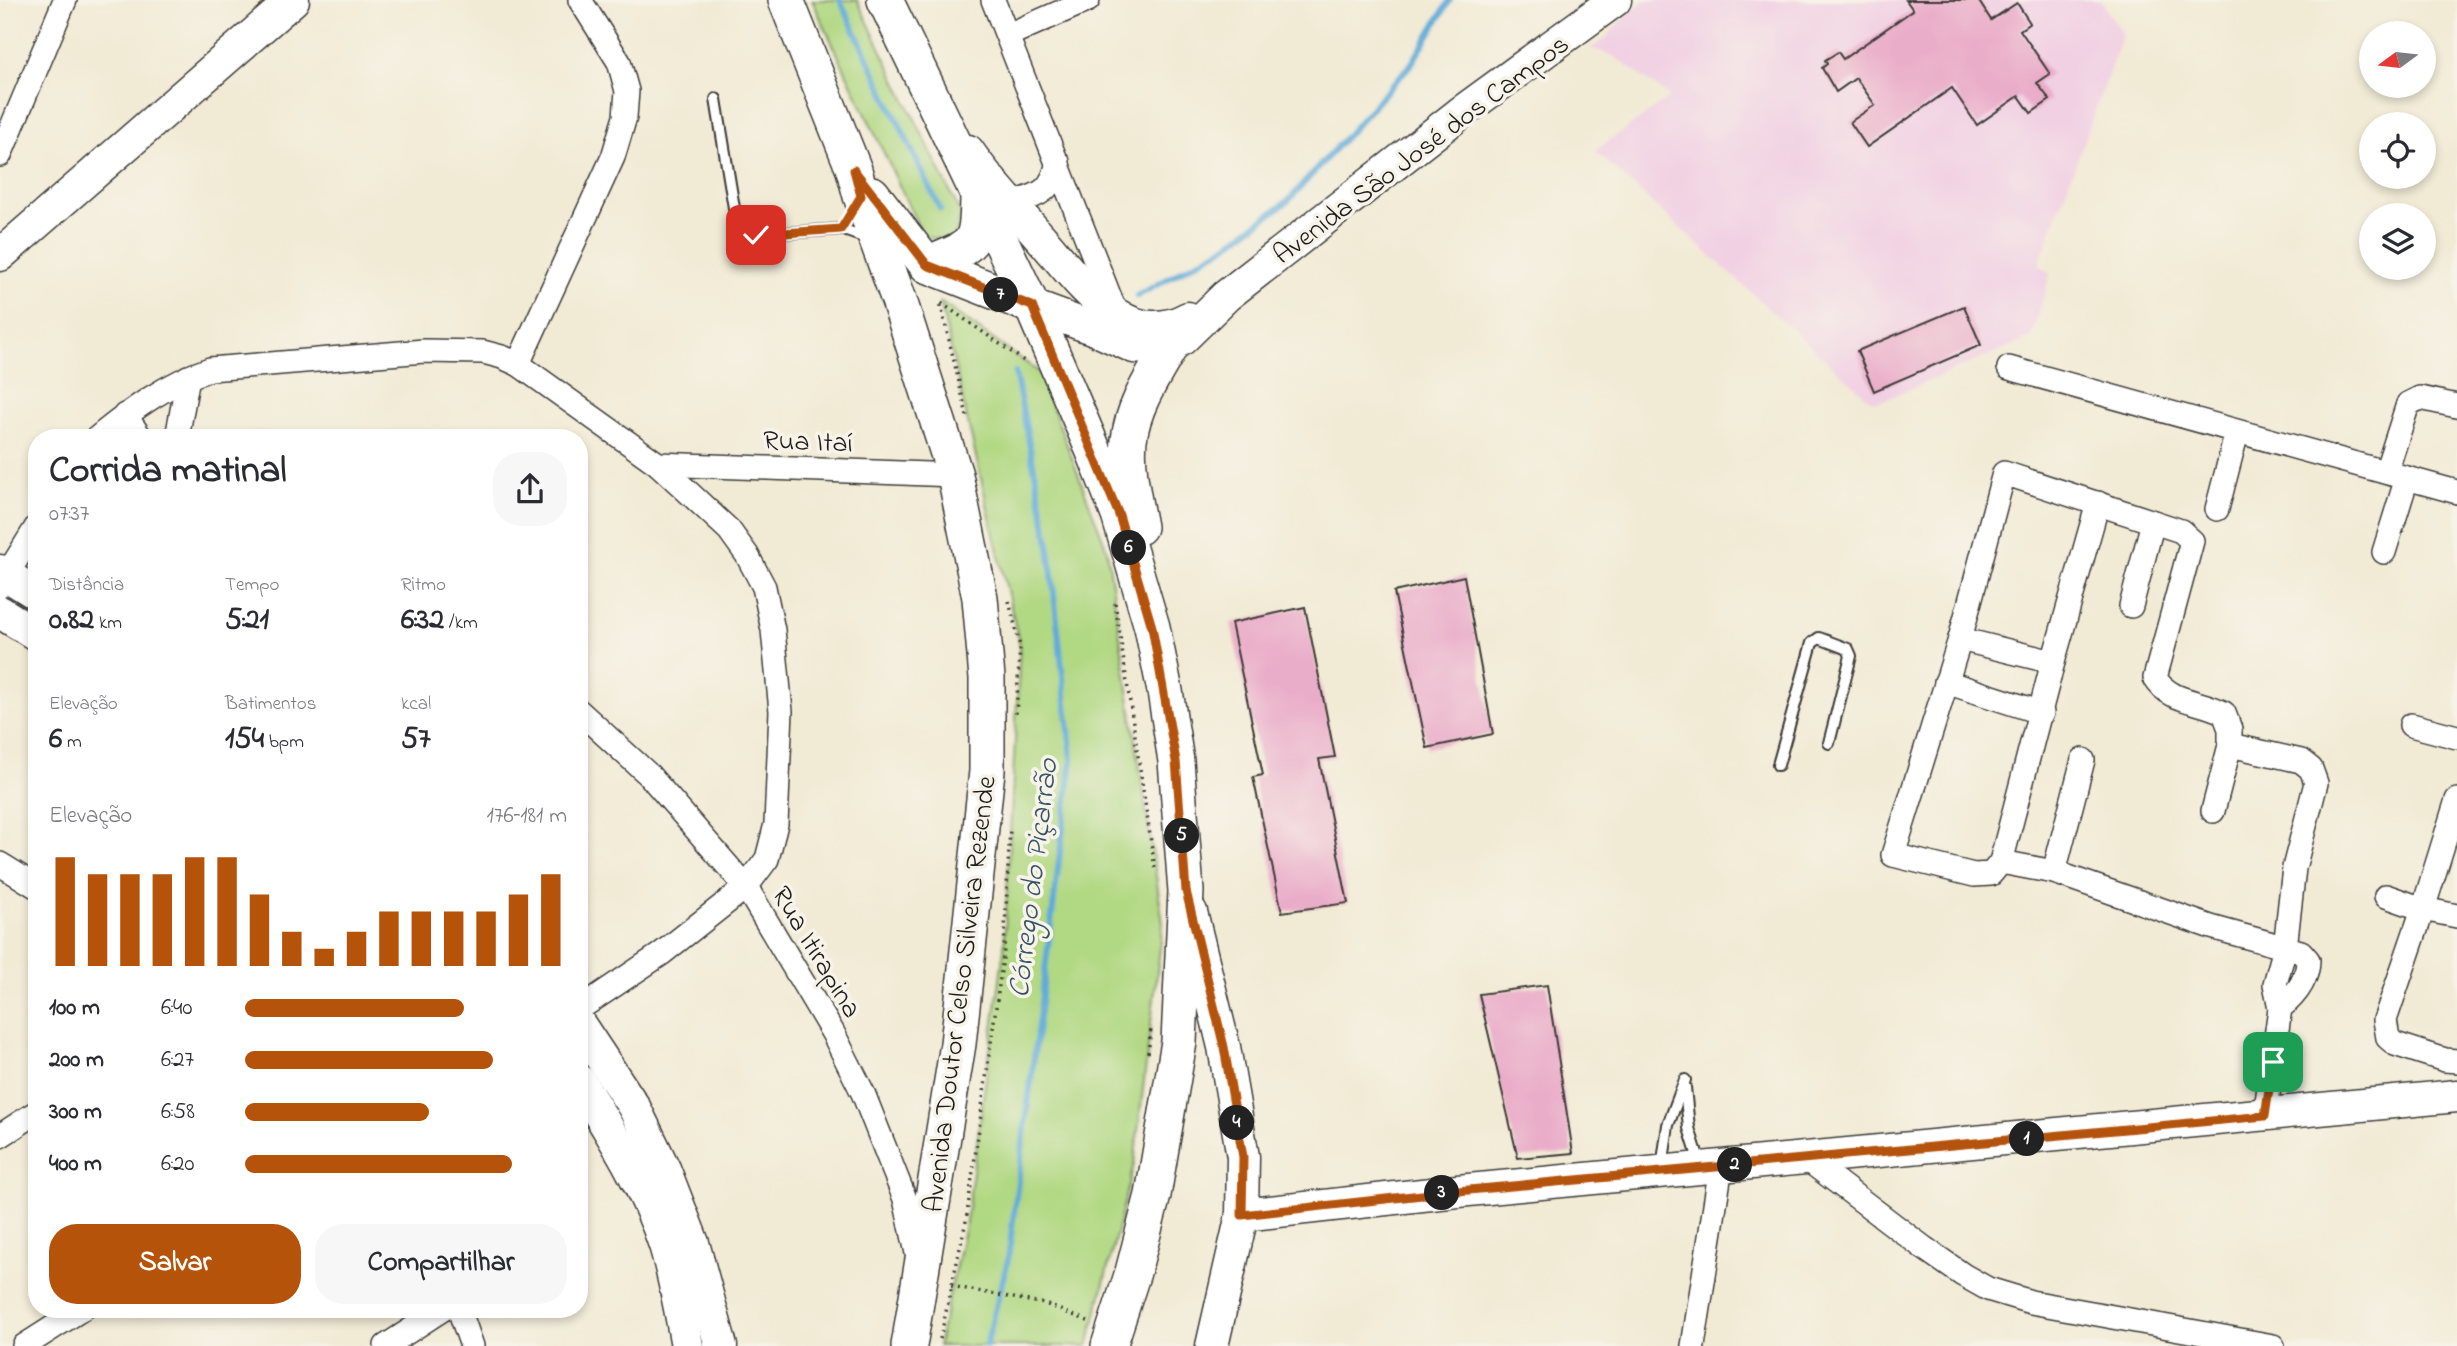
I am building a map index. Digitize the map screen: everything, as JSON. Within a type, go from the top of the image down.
[{"type":"main road","points":[[0,255],[293,0]]},
{"type":"main road","name":"Avenida Doutor Celso Silveira Rezende","points":[[786,0],[854,198],[878,242],[955,475],[980,598],[987,678],[987,771],[958,1044],[938,1158],[937,1280],[909,1346]]},
{"type":"main road","points":[[885,0],[1032,306],[1119,515],[1152,627]]},
{"type":"main road","name":"Avenida São José dos Campos","points":[[1171,345],[1182,339],[1226,296],[1459,114],[1615,0]]},
{"type":"main road","name":"Avenida São José dos Campos","points":[[933,97],[978,166],[1090,292],[1117,316],[1152,328],[1165,327],[1182,322],[1226,296]]},
{"type":"main road","points":[[927,265],[963,250],[971,243],[978,227],[978,191]]},
{"type":"main road","points":[[854,198],[927,265],[1092,328],[1134,348],[1159,349],[1171,345]]},
{"type":"main road","points":[[1101,1335],[1133,1272],[1155,1182],[1179,1042],[1172,886],[1176,761],[1152,627],[1146,562],[1133,493],[1129,440],[1143,394],[1171,345]]},
{"type":"main road","points":[[2,578],[28,590]]},
{"type":"main road","points":[[0,611],[28,629]]},
{"type":"main road","points":[[1172,886],[1224,1047],[1243,1157],[1242,1215],[1212,1346]]},
{"type":"main road","points":[[588,1038],[634,1107],[665,1171],[692,1243],[717,1344]]},
{"type":"main road","points":[[1242,1215],[1355,1201],[1808,1160],[2457,1096]]},
{"type":"main road","points":[[588,1097],[643,1191],[656,1222],[677,1291],[687,1346]]},
{"type":"street","points":[[0,155],[65,0]]},
{"type":"street","points":[[518,364],[613,157],[625,117],[627,91],[619,62],[580,0]]},
{"type":"street","points":[[993,0],[1117,316]]},
{"type":"street","points":[[1008,35],[1088,0]]},
{"type":"street","points":[[1010,204],[1044,192],[1055,177],[1058,162]]},
{"type":"street","points":[[108,429],[156,393],[210,369],[424,351],[483,352],[518,364],[658,464],[729,530],[747,555],[764,587],[773,630],[781,710],[776,824],[766,859],[746,887],[661,954],[588,1003]]},
{"type":"street","points":[[2009,368],[2457,492]]},
{"type":"street","points":[[179,429],[188,377]]},
{"type":"street","points":[[2384,552],[2408,404],[2420,398],[2457,406]]},
{"type":"street","points":[[125,415],[135,429]]},
{"type":"street","points":[[2217,509],[2237,432]]},
{"type":"street","name":"Rua Itaí","points":[[658,464],[955,475]]},
{"type":"street","points":[[2098,503],[2001,862],[1991,874],[1974,875],[1894,855],[1960,639],[2004,473],[2098,503],[2181,531],[2192,541],[2155,678],[2162,690],[2175,697],[2211,706],[2224,713],[2231,729],[2230,745],[2213,811]]},
{"type":"street","points":[[2131,607],[2153,522]]},
{"type":"street","points":[[2,578],[28,539]]},
{"type":"street","points":[[1960,639],[2053,662]]},
{"type":"street","points":[[1946,682],[2042,713]]},
{"type":"street","name":"Rua Itirapina","points":[[588,719],[649,775],[746,887],[833,1033],[863,1093],[937,1280]]},
{"type":"street","points":[[2411,725],[2457,737]]},
{"type":"street","points":[[2230,745],[2301,761],[2311,769],[2316,783],[2294,868],[2285,947],[2275,984],[2280,1008],[2265,1116]]},
{"type":"street","points":[[2054,872],[2083,760]]},
{"type":"street","points":[[2457,800],[2385,1020],[2388,1038],[2395,1044],[2445,1060],[2457,1061]]},
{"type":"street","points":[[2001,862],[2054,872],[2211,927],[2301,952],[2307,957],[2309,965],[2304,980],[2280,1008]]},
{"type":"street","points":[[0,888],[19,875]]},
{"type":"street","points":[[2386,896],[2423,909],[2457,916]]},
{"type":"street","points":[[0,1136],[28,1118]]},
{"type":"street","points":[[1808,1160],[1924,1248],[1988,1289],[2031,1302],[2273,1346]]},
{"type":"street","points":[[1693,1346],[1712,1168]]},
{"type":"street","points":[[24,1346],[68,1318]]},
{"type":"street","points":[[386,1346],[429,1318]]},
{"type":"street","points":[[462,1318],[472,1346]]},
{"type":"lane","points":[[716,99],[736,220],[745,231],[756,235],[841,229],[878,242]]},
{"type":"lane","points":[[841,229],[854,198]]},
{"type":"lane","points":[[1778,765],[1812,643],[1819,638],[1850,651],[1829,743]]},
{"type":"lane","points":[[1661,1173],[1668,1125],[1685,1080],[1689,1128],[1712,1168]]},
{"type":"path","points":[[968,421],[940,302],[1028,364]]},
{"type":"path","points":[[1113,591],[1172,886]]},
{"type":"path","points":[[1007,593],[1020,646],[1016,715]]},
{"type":"path","points":[[938,1346],[937,1280],[966,1221],[1004,950],[1010,826]]},
{"type":"path","points":[[1147,1057],[1152,1017]]},
{"type":"path","points":[[937,1280],[1045,1304],[1101,1335]]},
{"type":"shaded area","points":[[1645,0],[2100,0],[2123,34],[2039,264],[2050,274],[2032,337],[1884,400],[1875,402],[1869,399],[1595,151],[1670,97],[1612,55],[1590,48],[1605,39],[1624,17]]},
{"type":"green space","points":[[812,0],[857,0],[961,214],[954,243],[923,236]]},
{"type":"green space","points":[[940,302],[1039,372],[1107,550],[1163,923],[1134,1164],[1088,1346],[938,1346],[966,1221],[1004,950],[1020,646]]},
{"type":"building","points":[[1906,0],[1978,0],[1991,20],[2017,3],[2030,23],[2020,30],[2050,74],[2037,83],[2050,100],[2031,113],[2019,96],[1977,125],[1952,88],[1867,147],[1850,122],[1875,105],[1856,78],[1836,92],[1822,68],[1827,64],[1825,60],[1838,52],[1843,59],[1913,10]]},
{"type":"building","points":[[1964,306],[1981,345],[1874,391],[1857,351]]},
{"type":"building","points":[[1464,576],[1493,734],[1427,748],[1394,592]]},
{"type":"building","points":[[1305,607],[1335,757],[1319,759],[1348,903],[1282,912],[1253,777],[1263,775],[1231,623]]},
{"type":"building","points":[[1547,985],[1573,1153],[1518,1158],[1479,994]]},
{"type":"waterway","points":[[840,0],[940,209]]},
{"type":"waterway","name":"Córrego do Piçarrão","points":[[1137,296],[1226,246],[1288,201],[1412,63],[1450,0]]},
{"type":"waterway","name":"Córrego do Piçarrão","points":[[986,1346],[1008,1260],[1072,759],[1048,538],[1015,372]]},
{"type":"route","points":[[756,235],[841,229],[861,196],[854,170],[927,265],[1032,306],[1119,515],[1152,627],[1176,761],[1186,891],[1224,1047],[1243,1157],[1242,1215],[1458,1191],[2265,1116],[2273,1062]]}]
